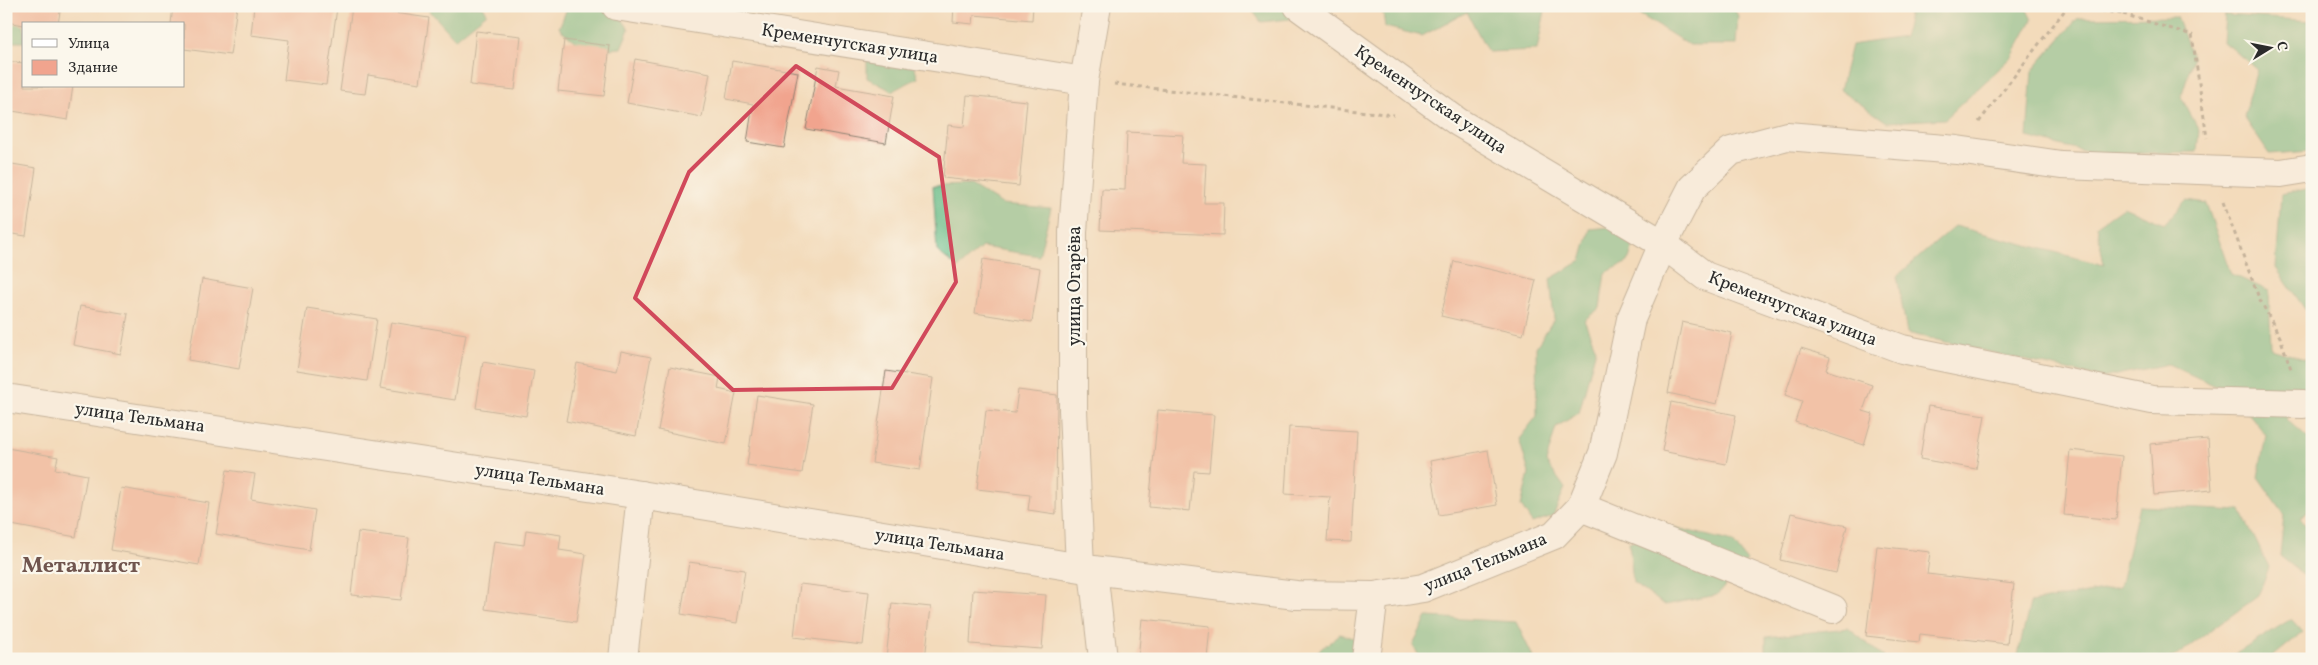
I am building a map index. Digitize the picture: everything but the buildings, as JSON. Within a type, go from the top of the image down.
[{"type":"street","name":"Кременчугская улица","points":[[616,6],[1084,81]]},
{"type":"street","name":"улица Огарёва","points":[[1097,6],[1084,81],[1073,232],[1074,410],[1086,569],[1103,659]]},
{"type":"street","name":"Кременчугская улица","points":[[1298,6],[1458,122],[1663,244],[1705,276],[1902,349],[2152,400],[2303,404]]},
{"type":"street","name":"улица Тельмана","points":[[6,398],[641,495],[1086,569],[1296,595],[1374,596],[1422,588],[1554,535],[1581,507],[1603,452],[1631,319],[1663,244],[1692,188],[1731,151],[1787,136],[1957,150],[2070,166],[2280,173],[2312,168]]},
{"type":"street","points":[[624,659],[641,495]]},
{"type":"street","points":[[1581,507],[1833,609]]},
{"type":"street","points":[[1366,659],[1374,596]]},
{"type":"path","points":[[1957,150],[2069,6],[2123,14],[2124,6]]},
{"type":"path","points":[[1084,81],[1399,116]]},
{"type":"highlighted area","points":[[796,66],[939,157],[956,282],[892,388],[733,390],[635,298],[689,172]]},
{"type":"green space","points":[[6,6],[22,23],[22,42],[6,42]]},
{"type":"green space","points":[[433,6],[483,6],[487,13],[455,39],[429,10]]},
{"type":"green space","points":[[568,6],[613,6],[629,29],[621,48],[586,51],[559,28]]},
{"type":"green space","points":[[1249,6],[1295,6],[1290,19],[1261,22]]},
{"type":"green space","points":[[1382,6],[1546,6],[1537,50],[1488,52],[1467,12],[1422,36],[1385,27]]},
{"type":"green space","points":[[1626,6],[1733,6],[1738,16],[1736,45],[1689,45]]},
{"type":"green space","points":[[1911,6],[2025,6],[2032,20],[2012,57],[1945,119],[1887,122],[1840,90],[1851,45],[1904,37]]},
{"type":"green space","points":[[2225,15],[2312,21],[2312,151],[2269,154],[2244,117],[2257,69],[2223,42]]},
{"type":"green space","points":[[2177,17],[2193,58],[2181,97],[2199,130],[2197,152],[2096,154],[2027,137],[2032,71],[2078,18]]},
{"type":"green space","points":[[907,43],[918,78],[892,91],[867,78],[867,54]]},
{"type":"green space","points":[[971,185],[1002,204],[1051,208],[1039,256],[982,247],[958,268],[937,251],[933,186]]},
{"type":"green space","points":[[2312,188],[2312,319],[2276,268],[2281,194]]},
{"type":"green space","points":[[2186,200],[2206,203],[2231,274],[2269,291],[2271,349],[2312,361],[2312,391],[2286,419],[2312,442],[2312,509],[2300,518],[2312,531],[2312,568],[2305,576],[2280,556],[2284,514],[2258,477],[2266,435],[2233,394],[2168,364],[2102,378],[1907,333],[1897,276],[1955,226],[2104,265],[2097,225],[2123,207],[2164,224]]},
{"type":"green space","points":[[1622,226],[1634,243],[1628,262],[1605,273],[1600,308],[1584,320],[1596,349],[1579,413],[1556,427],[1546,462],[1565,488],[1553,516],[1532,523],[1521,506],[1529,473],[1519,439],[1537,416],[1536,347],[1554,319],[1550,279],[1581,261],[1590,229]]},
{"type":"green space","points":[[2139,506],[2241,511],[2269,567],[2258,596],[2172,659],[2017,659],[2030,603],[2120,587]]},
{"type":"green space","points":[[1673,527],[1733,542],[1747,561],[1717,595],[1665,605],[1633,583],[1629,542]]},
{"type":"green space","points":[[1427,617],[1516,622],[1534,659],[1420,659],[1413,644]]},
{"type":"green space","points":[[2291,619],[2303,632],[2270,659],[2228,659]]},
{"type":"green space","points":[[1848,628],[1884,657],[1883,659],[1766,659],[1766,637]]},
{"type":"green space","points":[[1340,634],[1378,645],[1378,659],[1308,659]]},
{"type":"district","name":"Металлист","points":[[81,564]]}]
